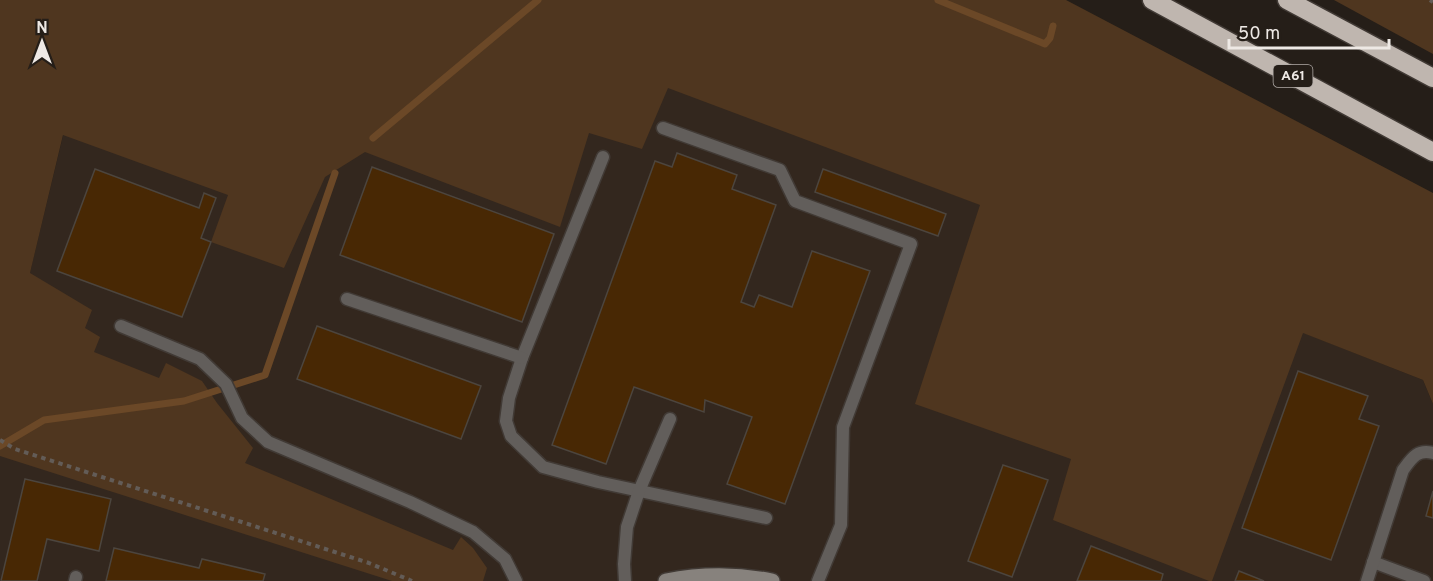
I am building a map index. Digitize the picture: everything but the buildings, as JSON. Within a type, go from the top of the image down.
[{"type":"highway","name":"A61","points":[[1152,0],[1433,152]]},
{"type":"highway","points":[[1287,0],[1433,78]]},
{"type":"street","points":[[666,581],[689,577],[749,577],[772,581]]},
{"type":"lane","points":[[663,128],[780,170],[795,201],[911,244],[843,427],[841,525],[818,581]]},
{"type":"lane","points":[[603,157],[508,398],[506,421],[511,436],[543,467],[598,482],[766,518]]},
{"type":"lane","points":[[347,299],[522,358]]},
{"type":"lane","points":[[121,326],[201,359],[226,384],[242,418],[268,442],[411,502],[473,532],[505,559],[516,581]]},
{"type":"lane","points":[[625,581],[627,527],[639,491],[670,419]]},
{"type":"lane","points":[[1367,581],[1403,470],[1413,457],[1425,451],[1433,453]]},
{"type":"lane","points":[[1373,562],[1424,581]]},
{"type":"path","points":[[0,440],[15,449],[369,563],[412,581]]},
{"type":"shaded area","points":[[0,0],[1066,0],[1433,193],[1433,404],[1423,380],[1303,333],[1212,581],[1209,581],[1053,520],[1071,459],[915,404],[980,205],[668,88],[642,149],[589,133],[560,227],[365,152],[325,177],[284,268],[211,242],[228,195],[63,135],[30,273],[92,310],[85,328],[100,337],[94,352],[159,378],[166,363],[202,381],[253,448],[245,463],[453,550],[461,537],[473,548],[487,568],[483,581],[392,581],[0,456]]},
{"type":"shaded area","points":[[1334,0],[1433,0],[1433,54]]},
{"type":"shaded area","points":[[89,28],[542,39],[981,205],[1423,380],[1433,404],[1433,581],[0,581],[0,446],[19,318]]},
{"type":"waterway","points":[[373,138],[538,0]]},
{"type":"waterway","points":[[938,0],[1045,44],[1050,38],[1053,26]]},
{"type":"waterway","points":[[0,446],[44,420],[184,401],[265,375],[335,173]]}]
